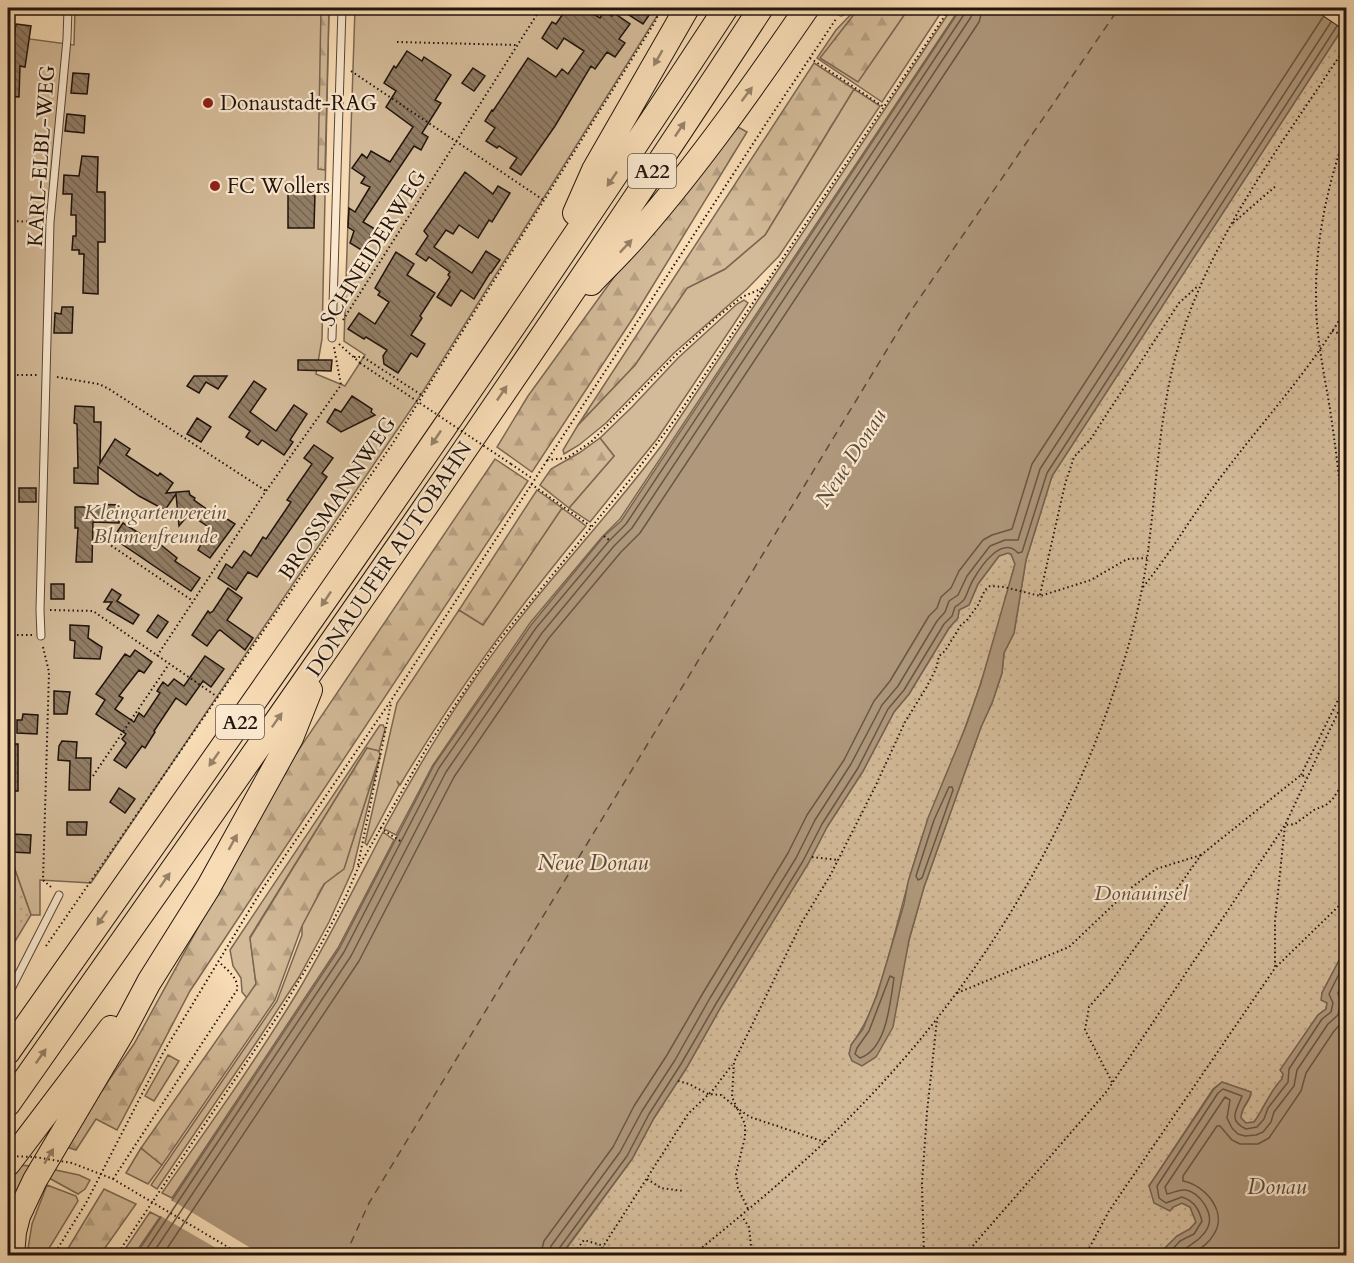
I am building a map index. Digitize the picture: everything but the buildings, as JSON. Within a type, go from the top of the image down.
[{"type":"highway","points":[[545,279],[594,170],[687,8]]},
{"type":"highway","name":"DONAUUFER AUTOBAHN","points":[[8,1052],[296,643],[545,279],[726,8]]},
{"type":"highway","name":"DONAUUFER AUTOBAHN","points":[[8,1104],[327,649],[761,8]]},
{"type":"highway","points":[[542,334],[639,232],[705,149],[807,8]]},
{"type":"highway","points":[[12,1256],[14,1232],[35,1180],[116,1043],[149,982],[208,888],[291,738],[327,649]]},
{"type":"highway","points":[[8,1164],[97,1044],[149,982]]},
{"type":"main road","points":[[1330,8],[1347,18]]},
{"type":"lane","name":"KARL-ELBL-WEG","points":[[41,636],[50,222],[68,8]]},
{"type":"lane","points":[[332,338],[342,8]]},
{"type":"lane","points":[[8,995],[59,895]]},
{"type":"path","name":"SCHNEIDERWEG","points":[[157,656],[266,491],[341,385],[332,338],[541,8]]},
{"type":"path","name":"BROSSMANNWEG","points":[[45,947],[393,443],[545,201],[655,22],[661,8]]},
{"type":"path","points":[[116,1256],[285,1005],[326,934],[380,828],[429,744],[496,644],[592,527],[676,418],[950,8]]},
{"type":"path","points":[[53,1256],[86,1203],[163,1053],[261,891],[392,699],[842,10]]},
{"type":"path","points":[[397,42],[517,45]]},
{"type":"path","points":[[692,1256],[825,1142],[866,1101],[937,1020],[1013,910],[1050,845],[1094,749],[1128,648],[1142,590],[1169,386],[1182,334],[1200,284],[1230,225],[1347,46]]},
{"type":"path","points":[[810,58],[884,107]]},
{"type":"path","points":[[341,64],[545,201]]},
{"type":"path","points":[[1347,134],[1327,198],[1318,251],[1316,307],[1341,483],[1347,555]]},
{"type":"path","points":[[1230,225],[1277,185]]},
{"type":"path","points":[[8,221],[50,222]]},
{"type":"path","points":[[1040,596],[1065,484],[1074,457],[1090,440],[1179,303],[1200,284]]},
{"type":"path","points":[[547,460],[567,458],[591,442],[673,358],[716,318],[742,297],[763,288]]},
{"type":"path","points":[[1142,590],[1166,560],[1216,483],[1286,396],[1347,309]]},
{"type":"path","points":[[1332,331],[1347,336]]},
{"type":"path","points":[[332,338],[360,363],[534,480]]},
{"type":"path","points":[[354,357],[363,357],[423,396]]},
{"type":"path","points":[[8,375],[46,375],[99,384],[266,491]]},
{"type":"path","points":[[531,484],[592,527]]},
{"type":"path","points":[[604,536],[609,540]]},
{"type":"path","points":[[99,538],[193,601]]},
{"type":"path","points":[[597,1256],[688,1114],[734,1062],[802,922],[831,874],[875,787],[904,722],[936,669],[939,656],[978,605],[985,590],[994,586],[1004,587],[1040,596],[1091,580],[1127,559],[1147,558]]},
{"type":"path","points":[[40,610],[93,611],[219,698]]},
{"type":"path","points":[[8,635],[41,636],[49,672],[43,880]]},
{"type":"path","points":[[93,776],[169,663]]},
{"type":"path","points":[[1113,1082],[1085,1030],[1089,1007],[1110,983],[1201,855],[1301,775],[1347,684]]},
{"type":"path","points":[[964,1256],[1113,1082],[1285,825],[1347,691]]},
{"type":"path","points":[[358,868],[392,699]]},
{"type":"path","points":[[1342,704],[1347,699]]},
{"type":"path","points":[[1301,775],[1307,777]]},
{"type":"path","points":[[1285,825],[1295,824],[1314,810],[1326,805],[1347,779]]},
{"type":"path","points":[[1275,968],[1275,921],[1285,825]]},
{"type":"path","points":[[380,828],[402,842]]},
{"type":"path","points":[[956,994],[1069,947],[1131,888],[1156,869],[1201,855]]},
{"type":"path","points":[[812,857],[838,860]]},
{"type":"path","points":[[1085,1256],[1109,1210],[1275,968],[1347,899]]},
{"type":"path","points":[[113,1179],[237,990],[238,984],[235,978],[219,962]]},
{"type":"path","points":[[924,1256],[923,1165],[937,1020]]},
{"type":"path","points":[[734,1062],[732,1097],[745,1124],[745,1137],[736,1174],[738,1188],[748,1209]]},
{"type":"path","points":[[678,1081],[708,1094],[721,1095],[750,1117],[825,1142]]},
{"type":"path","points":[[8,1156],[34,1157],[72,1163],[113,1179],[243,1256]]},
{"type":"path","points":[[647,1179],[661,1188],[683,1191]]},
{"type":"path","points":[[741,1215],[749,1227],[752,1256]]},
{"type":"path","points":[[579,1256],[574,1254],[584,1240],[604,1246]]},
{"type":"green space","name":"Kleingartenverein Blumenfreunde","points":[[75,8],[329,8],[322,339],[316,374],[345,386],[365,355],[344,341],[355,8],[662,8],[422,393],[91,883],[40,880],[40,915],[31,915],[8,850],[8,36],[74,45]]},
{"type":"green space","points":[[321,8],[329,8],[325,170],[318,169]]},
{"type":"green space","points":[[859,8],[821,58],[858,81],[909,8],[944,8],[882,102],[817,58],[836,30]]},
{"type":"green space","points":[[859,8],[909,8],[858,82],[820,58]]},
{"type":"green space","points":[[952,8],[960,8],[620,519],[602,537],[530,623],[433,765],[396,835],[384,829],[414,775],[480,671],[661,446]]},
{"type":"green space","name":"Donauinsel","points":[[1346,23],[1346,947],[1322,993],[1327,1003],[1326,1009],[1318,1015],[1281,1070],[1282,1079],[1254,1122],[1246,1123],[1241,1118],[1251,1092],[1222,1082],[1213,1089],[1149,1186],[1173,1207],[1182,1203],[1190,1207],[1196,1222],[1190,1229],[1177,1236],[1158,1255],[561,1256],[632,1159],[654,1118],[808,864],[827,827],[863,771],[894,712],[909,694],[949,628],[958,618],[959,610],[969,605],[978,584],[999,556],[1011,554],[1015,564],[980,686],[920,844],[877,995],[863,1026],[851,1045],[900,982],[924,887],[1002,673],[1004,653],[1014,633],[1026,560],[1052,476]]},
{"type":"green space","points":[[814,63],[854,89],[765,235],[725,269],[687,288],[635,365],[578,425]]},
{"type":"green space","points":[[854,89],[880,106],[779,256],[747,289],[674,353],[606,423],[564,454],[563,450],[578,425],[635,365],[687,288],[725,269],[765,235]]},
{"type":"green space","points":[[738,127],[747,132],[633,318],[532,472],[497,447],[528,396],[633,251]]},
{"type":"green space","points":[[744,300],[748,303],[657,439],[590,522],[569,508],[614,456],[600,438],[678,358]]},
{"type":"green space","points":[[600,438],[614,456],[569,508],[540,485],[551,469]]},
{"type":"green space","points":[[495,459],[528,481],[190,991],[117,1130],[96,1119],[76,1150],[63,1146],[134,1044],[283,773]]},
{"type":"green space","points":[[537,490],[562,508],[483,625],[459,610]]},
{"type":"green space","points":[[562,508],[586,526],[488,652],[400,785],[397,781],[399,785],[367,845],[365,843],[397,703],[459,610],[483,625]]},
{"type":"green space","points":[[380,725],[383,725],[385,729],[379,751],[367,748],[250,937],[256,984],[247,998],[242,992],[241,978],[233,966],[230,950]]},
{"type":"green space","points":[[367,748],[379,751],[380,755],[344,869],[324,884],[302,926],[275,1000],[162,1165],[141,1148],[256,984],[250,938]]},
{"type":"green space","points":[[380,755],[353,869],[329,922],[299,977],[157,1189],[151,1185],[277,1001],[302,935],[302,925],[325,883],[344,868]]},
{"type":"green space","points":[[383,832],[394,840],[338,948],[172,1198],[162,1193],[248,1069],[297,993]]},
{"type":"green space","points":[[8,850],[31,915],[8,953]]},
{"type":"green space","points":[[168,1055],[179,1061],[154,1101],[145,1096]]},
{"type":"green space","points":[[141,1148],[162,1165],[148,1184],[126,1173]]},
{"type":"green space","points":[[17,1165],[32,1166],[8,1221],[8,1181]]},
{"type":"green space","points":[[51,1169],[79,1175],[90,1180],[85,1189],[78,1194],[49,1178]]},
{"type":"green space","points":[[47,1185],[76,1196],[78,1201],[45,1255],[27,1255],[32,1224]]},
{"type":"green space","points":[[104,1189],[136,1204],[100,1255],[64,1255]]},
{"type":"green space","points":[[150,1212],[160,1217],[134,1255],[121,1255]]},
{"type":"water","name":"Neue Donau","points":[[961,8],[1346,8],[1346,23],[1052,476],[1026,560],[1014,633],[1004,653],[1002,673],[924,887],[909,940],[893,1027],[876,1057],[862,1066],[852,1061],[849,1054],[851,1045],[863,1029],[877,995],[928,818],[981,683],[1015,564],[1011,554],[1008,553],[999,556],[978,584],[969,605],[959,610],[958,618],[949,628],[909,694],[894,712],[863,771],[827,827],[808,864],[654,1118],[632,1159],[561,1255],[135,1256],[339,949],[434,765],[531,625],[604,536],[621,521]]},
{"type":"water","name":"Donau","points":[[1346,947],[1346,1255],[1158,1255],[1177,1236],[1190,1229],[1196,1222],[1190,1207],[1182,1203],[1170,1211],[1154,1203],[1149,1186],[1214,1089],[1222,1082],[1251,1092],[1242,1110],[1241,1118],[1246,1123],[1254,1122],[1282,1079],[1283,1074],[1280,1070],[1318,1015],[1326,1009],[1327,1003],[1321,1000],[1322,993]]},
{"type":"pier","points":[[169,1199],[262,1255],[228,1255],[159,1215]]},
{"type":"ferry route","points":[[345,1256],[369,1203],[908,315],[1119,8]]},
{"type":"place","name":"Donaustadt-RAG","points":[[208,103]]},
{"type":"place","name":"FC Wollers","points":[[215,186]]}]
